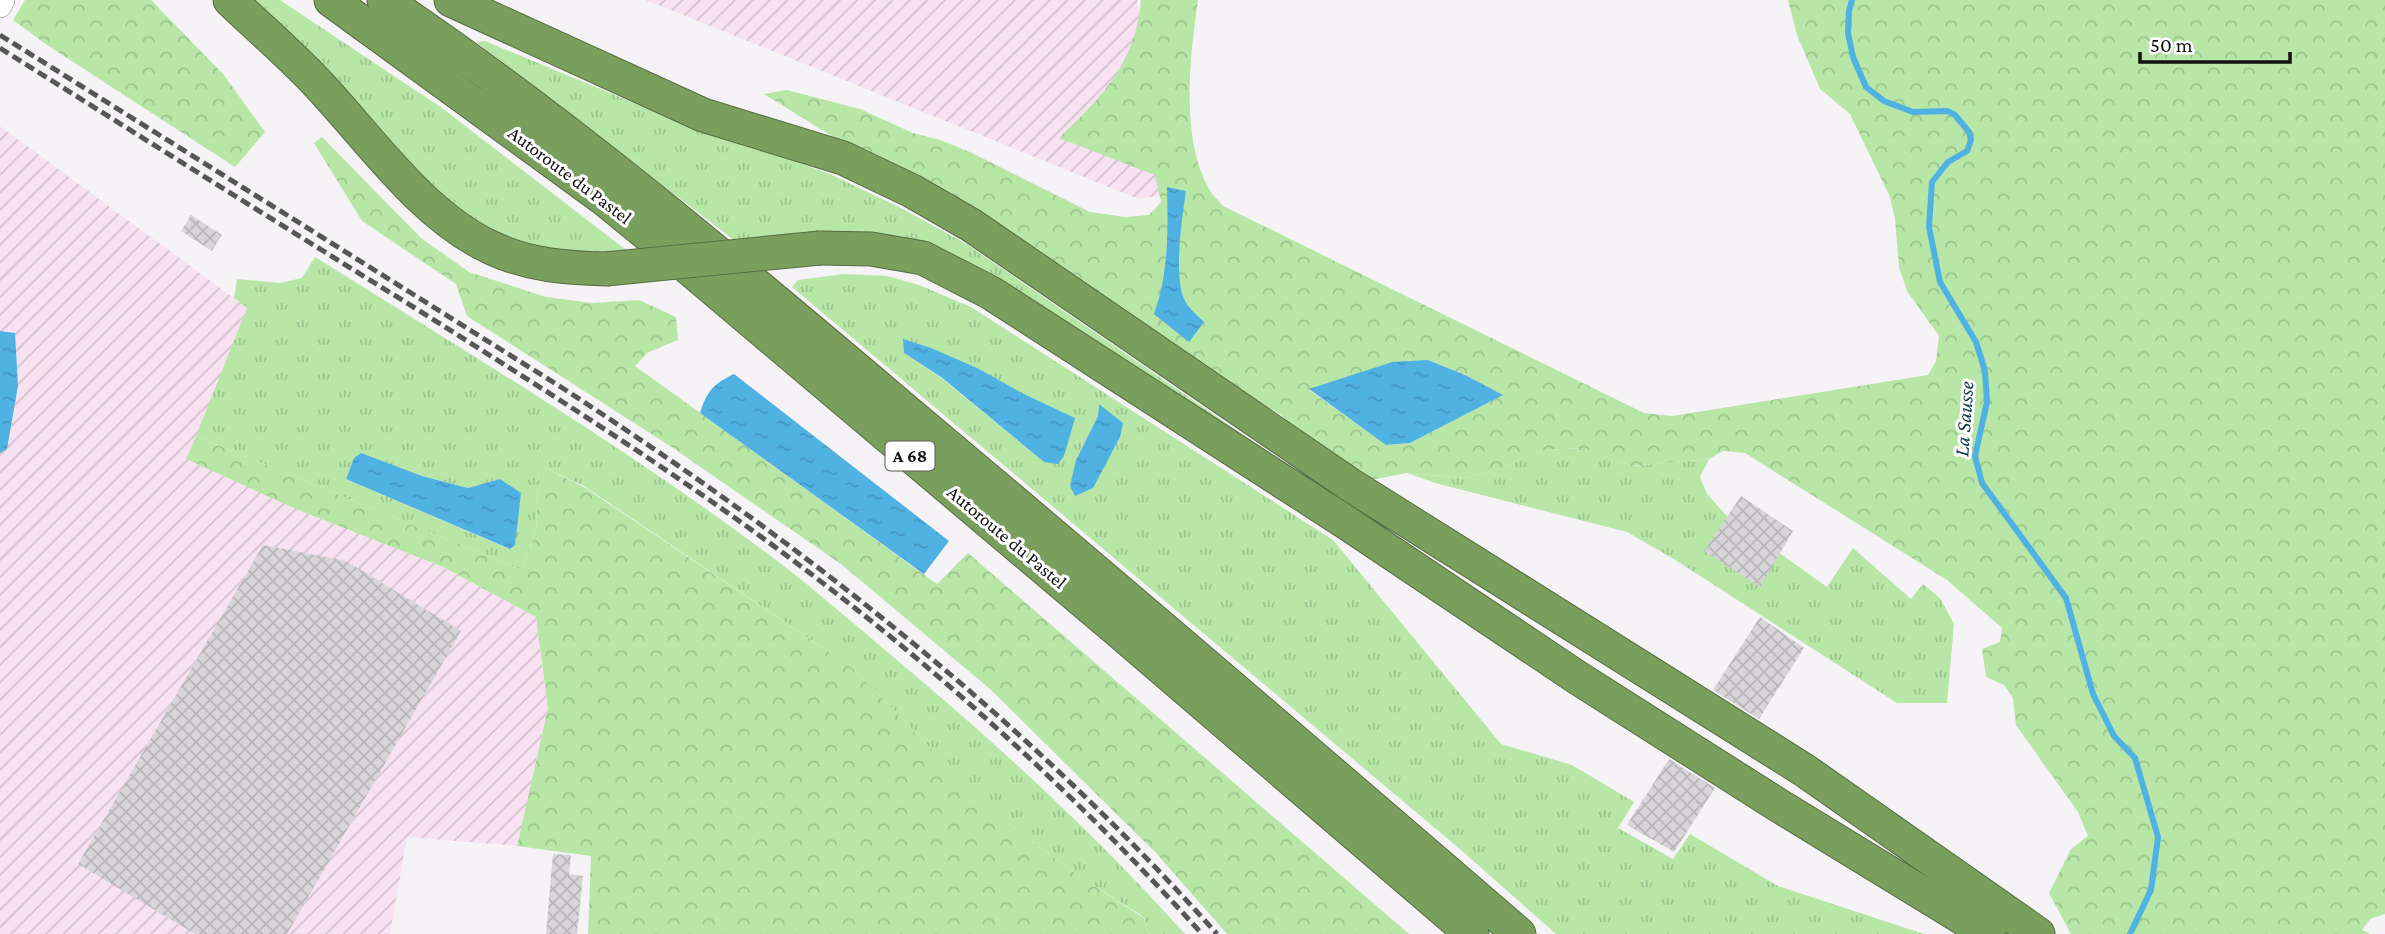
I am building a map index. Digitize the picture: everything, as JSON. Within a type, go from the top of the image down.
[{"type":"highway","points":[[230,0],[317,82],[404,180],[464,231],[490,247],[521,260],[563,268],[606,269],[820,248],[871,249],[923,258],[991,293],[1350,525],[1578,678],[1989,934]]},
{"type":"highway","name":"Autoroute du Pastel","points":[[331,0],[603,198],[684,264],[1472,934]]},
{"type":"highway","name":"Autoroute du Pastel","points":[[384,0],[574,138],[704,240],[1130,599],[1520,934]]},
{"type":"highway","points":[[451,0],[702,116],[843,158],[912,191],[971,225],[1349,484],[1804,770],[2038,934]]},
{"type":"street","points":[[0,6],[3,0]]},
{"type":"shaded area","points":[[646,0],[1137,0],[1176,195],[1136,198]]},
{"type":"shaded area","points":[[0,126],[247,308],[213,399],[186,458],[296,509],[443,567],[536,617],[548,708],[517,846],[407,837],[390,934],[0,934]]},
{"type":"green space","points":[[25,0],[151,0],[223,74],[265,132],[235,167],[13,20]]},
{"type":"green space","points":[[243,0],[280,0],[442,108],[634,256],[551,259],[473,227]]},
{"type":"green space","points":[[1141,0],[1198,0],[1190,71],[1194,146],[1210,191],[1223,206],[1644,413],[1672,416],[1928,375],[1936,361],[1939,336],[1907,291],[1899,267],[1895,219],[1890,197],[1850,114],[1820,89],[1797,35],[1788,0],[2385,0],[2385,914],[2370,919],[2362,930],[2370,934],[2071,934],[2049,893],[2071,849],[2088,836],[2078,812],[2016,725],[2013,698],[2004,685],[1986,677],[1982,649],[2000,642],[2002,628],[1947,580],[1745,453],[1723,451],[1709,459],[1631,466],[1582,448],[1545,450],[1502,468],[1465,478],[1407,473],[1349,484],[1281,415],[764,94],[787,90],[860,109],[913,133],[970,152],[1090,212],[1125,217],[1149,215],[1161,202],[1155,175],[1059,138],[1103,93],[1114,77],[1132,42]],"holes":[[[1428,360],[1465,375],[1502,395],[1410,443],[1387,445],[1309,390]]]},
{"type":"green space","points":[[485,41],[644,107],[830,174],[903,209],[968,245],[1361,516],[956,263],[739,244],[476,42]]},
{"type":"green space","points":[[322,137],[421,238],[469,272],[546,297],[592,303],[639,300],[676,317],[678,340],[647,353],[635,366],[937,584],[968,553],[1409,934],[1227,934],[1156,853],[990,689],[841,564],[670,446],[467,316],[456,284],[362,221],[314,143]]},
{"type":"green space","points":[[315,257],[494,368],[728,524],[820,595],[998,748],[1113,857],[1185,934],[1148,934],[1144,917],[1083,879],[992,812],[854,669],[584,486],[539,465],[536,530],[522,570],[196,436],[247,308],[234,298],[237,279],[280,283],[302,278]],"holes":[[[354,458],[468,488],[500,479],[509,549],[346,479]]]},
{"type":"green space","points":[[844,274],[887,276],[919,285],[971,307],[1333,540],[1501,744],[1572,765],[1634,802],[1618,828],[1673,859],[1690,834],[1778,886],[1924,934],[1556,934],[1461,850],[792,287],[798,280]],"holes":[[[904,353],[1024,394],[1074,418],[1064,456],[1044,462],[940,377]],[[1099,404],[1093,488],[1076,460],[1098,416]]]},
{"type":"green space","points":[[196,436],[522,570],[536,530],[539,465],[584,487],[854,669],[992,812],[1083,879],[1144,918],[1148,934],[588,934],[591,856],[517,846],[548,708],[536,617],[443,567],[296,509],[186,459]]},
{"type":"green space","points":[[1582,448],[1631,466],[1709,459],[1700,477],[1707,494],[1725,514],[1827,587],[1853,548],[1911,599],[1923,584],[1940,598],[1954,624],[1947,703],[1897,703],[1677,561],[1627,532],[1435,483],[1407,473],[1465,478],[1502,468],[1545,450]]},
{"type":"water","points":[[1167,187],[1186,191],[1179,263],[1181,290],[1191,310],[1204,322],[1189,342],[1154,314],[1165,267]]},
{"type":"water","points":[[0,331],[15,333],[18,386],[7,449],[0,453]]},
{"type":"water","points":[[903,339],[977,368],[1075,418],[1064,456],[1058,464],[1044,462],[941,377],[904,353]]},
{"type":"water","points":[[1428,360],[1503,395],[1410,443],[1386,445],[1309,389],[1392,362]]},
{"type":"water","points":[[734,374],[949,541],[924,574],[700,413],[712,389]]},
{"type":"water","points":[[1099,404],[1123,423],[1120,437],[1093,488],[1075,496],[1070,486],[1076,460],[1098,416]]},
{"type":"water","points":[[361,453],[422,476],[468,488],[500,479],[521,493],[515,545],[510,549],[346,479],[354,458]]},
{"type":"building","points":[[191,215],[222,235],[212,251],[181,231]]},
{"type":"building","points":[[1741,496],[1793,531],[1760,587],[1704,551]]},
{"type":"building","points":[[263,545],[346,561],[461,631],[287,934],[195,934],[78,864]]},
{"type":"building","points":[[1760,617],[1804,648],[1759,719],[1713,690]]},
{"type":"building","points":[[1669,759],[1715,788],[1674,852],[1627,825]]},
{"type":"building","points":[[553,854],[571,855],[569,874],[583,876],[577,934],[546,934]]},
{"type":"waterway","name":"La Sausse","points":[[1852,0],[1848,33],[1853,57],[1866,87],[1884,101],[1913,112],[1948,111],[1955,115],[1969,132],[1971,140],[1967,151],[1948,162],[1932,182],[1929,227],[1940,282],[1976,342],[1985,371],[1987,402],[1975,456],[1982,483],[2066,598],[2093,694],[2114,736],[2135,758],[2158,837],[2151,890],[2130,934]]},
{"type":"railway","points":[[0,35],[564,389],[740,510],[909,640],[990,709],[1068,780],[1217,934]]},
{"type":"railway","points":[[0,48],[568,405],[767,541],[867,617],[968,702],[1112,838],[1202,934]]}]
